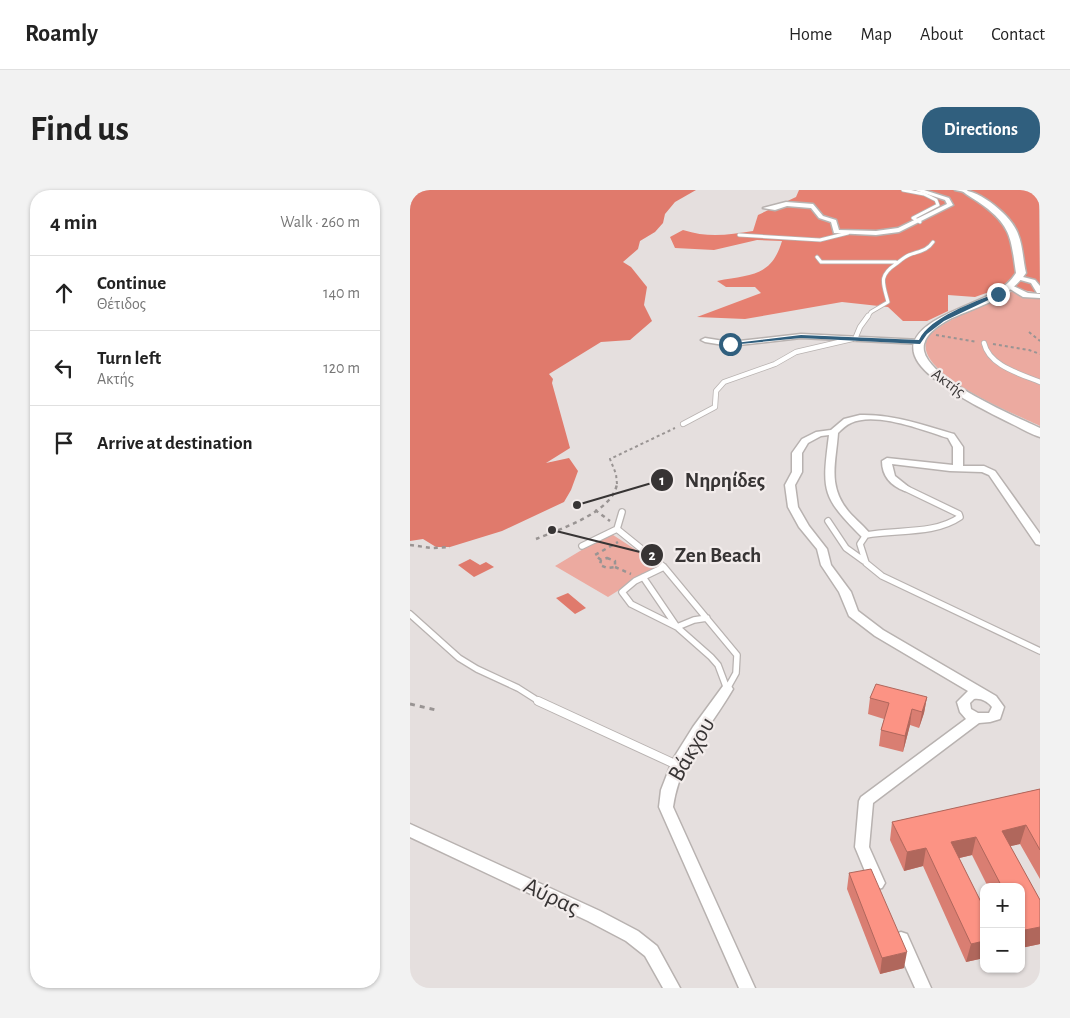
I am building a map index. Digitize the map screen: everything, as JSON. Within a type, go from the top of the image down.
[{"type":"street","points":[[766,208],[775,208],[786,204],[813,206],[821,217],[834,221],[836,232],[892,232],[920,222],[948,207],[950,203],[943,197],[918,190]]},
{"type":"street","points":[[958,190],[965,190],[984,203],[1011,229],[1021,268],[1019,278],[1033,281],[1040,291]]},
{"type":"street","name":"Ακτής","points":[[1019,278],[987,300],[942,320],[924,334],[920,342],[919,352],[927,365],[947,384],[1005,416],[1040,432]]},
{"type":"street","points":[[1009,286],[1026,295],[1040,296]]},
{"type":"street","points":[[705,340],[730,344],[801,336],[920,342]]},
{"type":"street","points":[[958,468],[958,446],[951,436],[893,420],[864,417],[848,420],[834,432],[818,434],[805,440],[797,453],[797,472],[790,485],[793,507],[804,527],[822,549],[826,565],[845,592],[853,613],[879,633],[996,702],[998,712],[990,718],[976,718],[965,711],[962,702],[970,695],[984,695]]},
{"type":"street","points":[[834,432],[829,475],[833,496],[848,517],[866,535]]},
{"type":"street","points":[[905,488],[892,480],[886,471],[887,461],[984,469],[992,473],[1040,542]]},
{"type":"street","name":"Βάκχου","points":[[727,689],[677,765],[667,789],[666,807],[747,988]]},
{"type":"street","points":[[884,900],[862,847],[866,801],[976,718]]},
{"type":"street","name":"Αύρας","points":[[410,830],[594,916],[632,936],[651,951],[672,988]]},
{"type":"street","points":[[895,926],[923,988]]},
{"type":"lane","points":[[903,190],[924,194],[936,200],[938,205],[913,218],[920,222]]},
{"type":"lane","points":[[739,235],[820,240],[848,233]]},
{"type":"lane","points":[[683,424],[715,407],[717,404],[716,392],[724,382],[775,364],[796,352],[853,339],[871,312],[888,302],[882,279],[887,270],[896,262],[911,254],[928,249],[932,242]]},
{"type":"lane","points":[[817,257],[820,262],[829,263],[847,261],[896,262]]},
{"type":"lane","points":[[984,343],[984,348],[989,356],[1004,366],[1040,382]]},
{"type":"lane","points":[[866,563],[860,544],[866,535],[948,524],[960,517],[959,514],[948,507],[905,488]]},
{"type":"lane","points":[[582,546],[617,529],[622,512]]},
{"type":"lane","points":[[828,520],[846,548],[882,576],[1040,651]]},
{"type":"lane","points":[[617,529],[664,567],[737,655],[739,664],[737,673],[727,689]]},
{"type":"lane","points":[[664,567],[641,577],[624,589],[622,592],[631,604],[677,627],[694,620],[707,618]]},
{"type":"lane","points":[[641,577],[677,627],[718,665],[727,689]]},
{"type":"lane","points":[[410,614],[459,658],[477,669],[518,688],[544,705],[677,765]]},
{"type":"path","points":[[1029,332],[1040,341]]},
{"type":"path","points":[[536,540],[595,510],[611,499],[616,488],[617,478],[610,458],[683,424]]},
{"type":"path","points":[[615,566],[615,561],[612,559],[601,560],[595,555],[623,539]]},
{"type":"path","points":[[410,545],[432,548],[450,547]]},
{"type":"path","points":[[601,560],[600,565],[604,567],[615,566],[641,577]]},
{"type":"path","points":[[410,704],[436,710]]},
{"type":"shaded area","points":[[410,190],[696,190],[675,202],[665,214],[663,223],[655,232],[640,241],[638,249],[623,262],[631,267],[647,287],[644,305],[652,321],[630,340],[601,342],[549,374],[553,379],[552,383],[570,448],[546,463],[569,458],[578,471],[564,502],[502,531],[450,547],[436,547],[423,539],[410,541]]},
{"type":"shaded area","points":[[799,190],[1039,190],[1040,293],[1003,287],[975,297],[948,295],[948,311],[927,321],[903,321],[888,307],[842,302],[745,319],[697,317],[761,293],[755,287],[726,287],[717,281],[749,275],[765,268],[772,262],[782,241],[757,240],[714,250],[675,248],[670,237],[683,230],[710,235],[753,231],[758,215],[796,197]]},
{"type":"shaded area","points":[[1013,291],[1024,297],[1040,299],[1040,426],[987,401],[944,374],[930,359],[926,345],[934,331],[943,325]]},
{"type":"shaded area","points":[[610,533],[659,565],[608,597],[555,566]]},
{"type":"shaded area","points":[[470,559],[480,565],[486,562],[494,567],[474,577],[458,565]]},
{"type":"shaded area","points":[[568,593],[586,608],[575,614],[556,598]]},
{"type":"building","points":[[876,684],[927,697],[922,712],[912,709],[905,736],[881,730],[889,703],[870,698]]},
{"type":"building","points":[[1040,789],[1040,850],[1026,825],[1002,831],[1040,900],[1040,927],[1025,930],[1025,883],[1000,883],[976,837],[951,842],[980,900],[980,942],[971,944],[926,848],[907,852],[892,822]]},
{"type":"building","points":[[871,869],[907,952],[882,958],[849,873]]},
{"type":"place","name":"Νηρηίδες","points":[[577,505]]},
{"type":"place","name":"Zen Beach","points":[[552,530]]},
{"type":"route","points":[[730,344],[801,336],[920,342],[924,334],[942,320],[998,294]]}]
